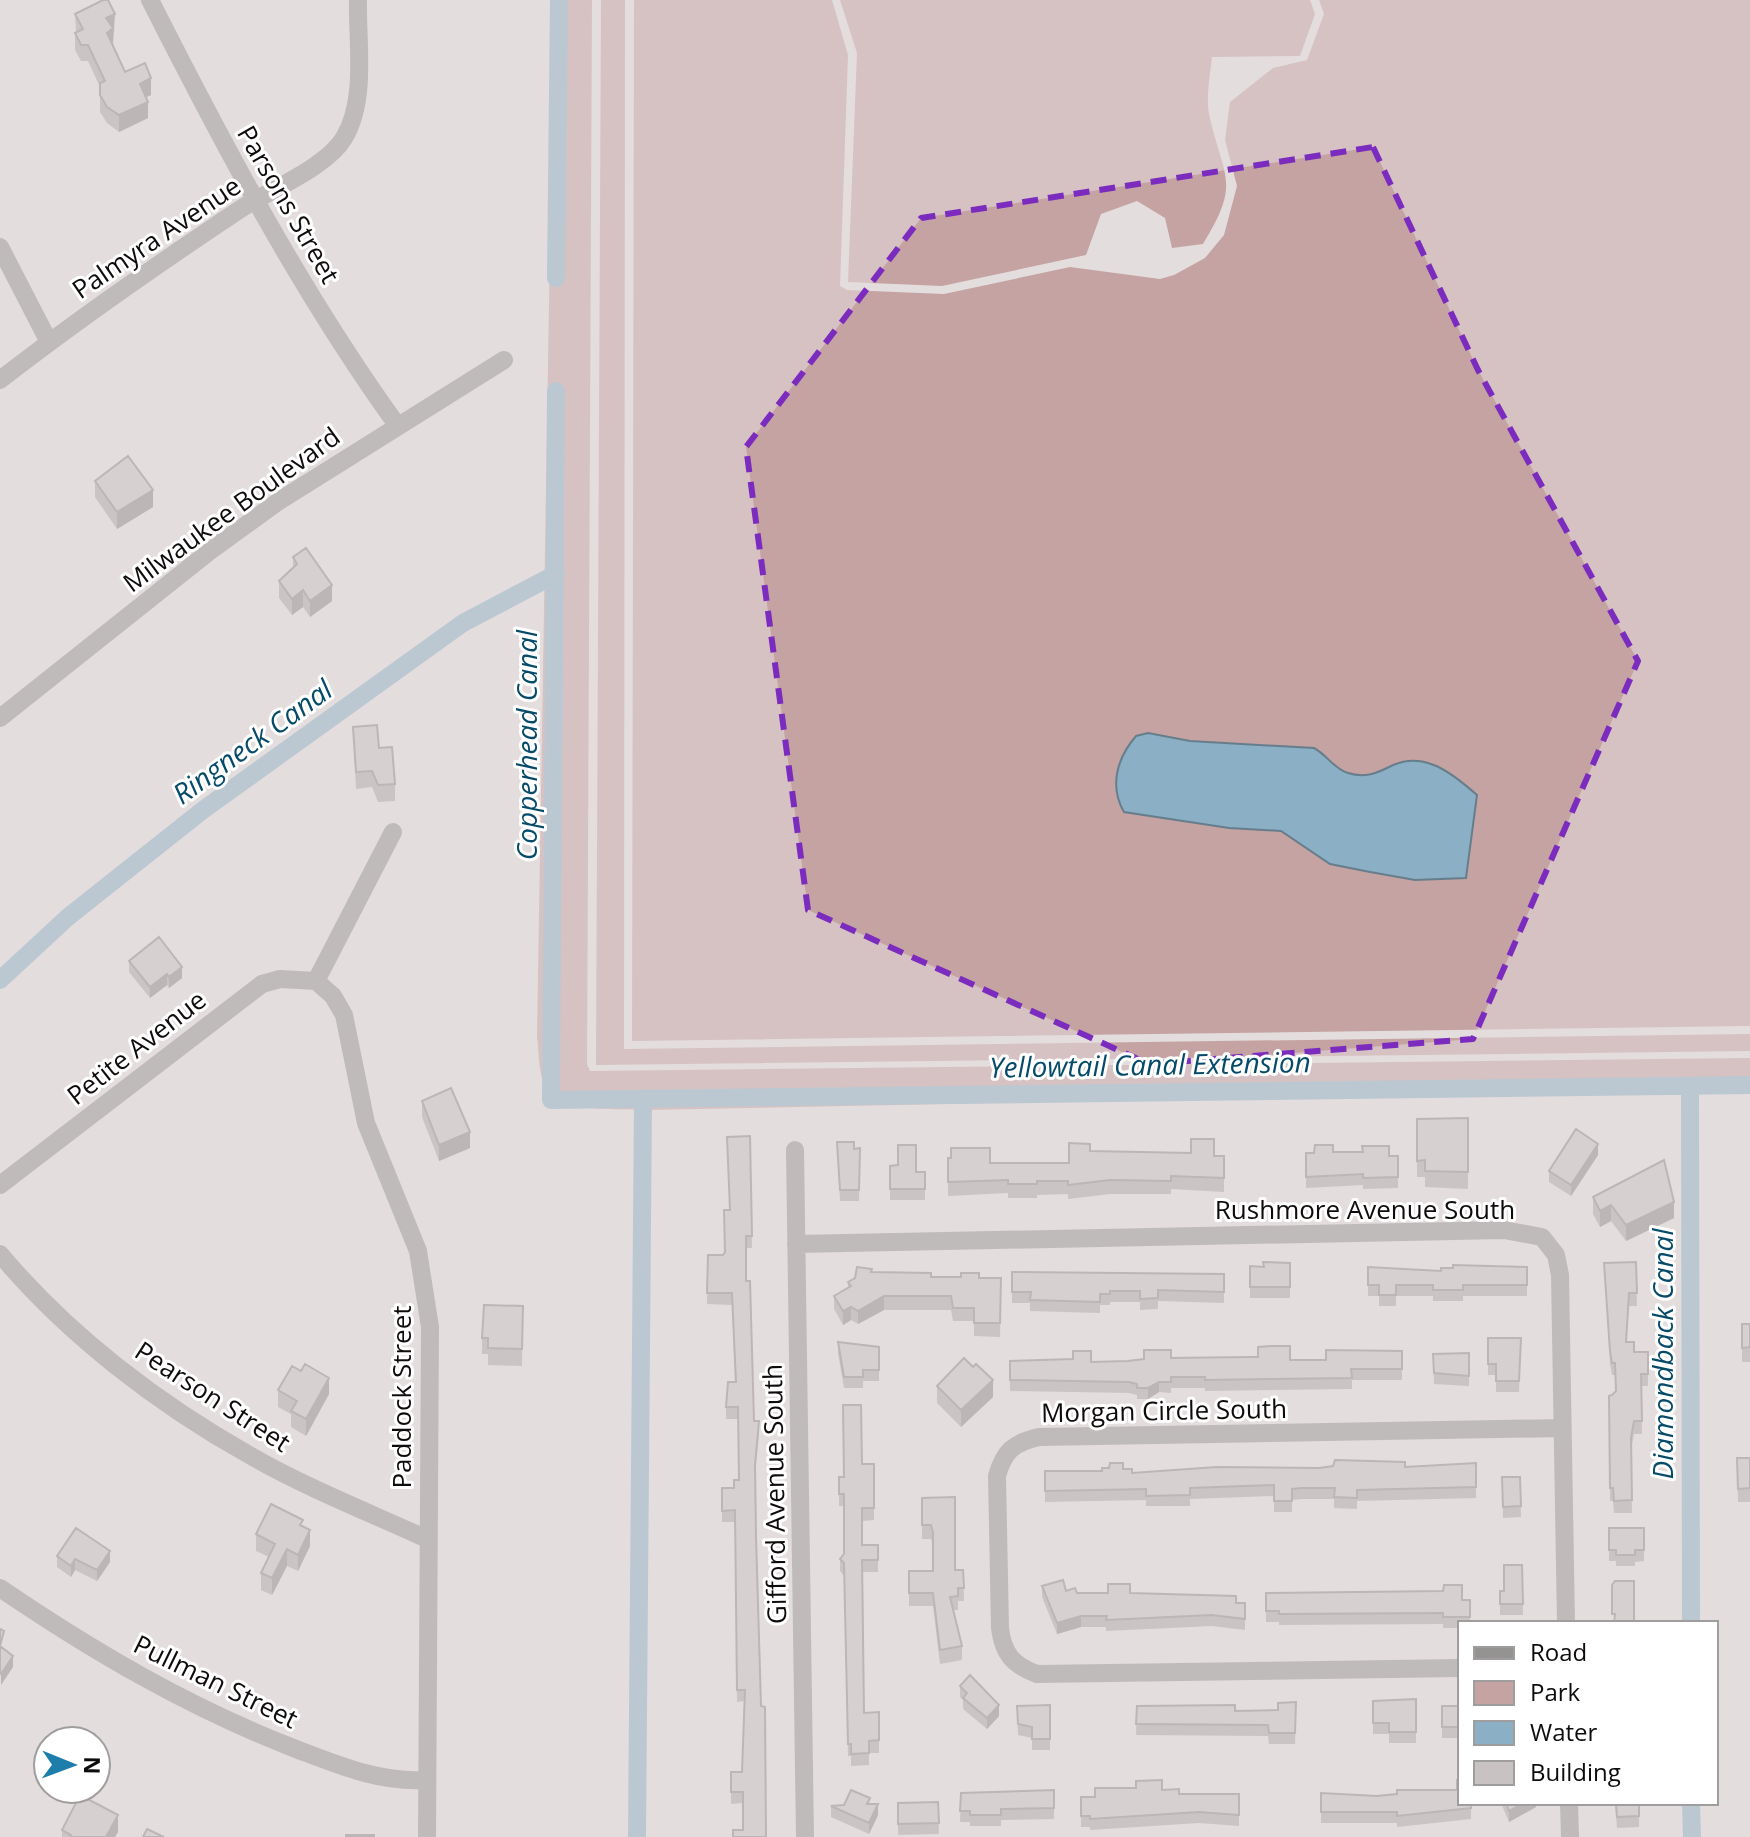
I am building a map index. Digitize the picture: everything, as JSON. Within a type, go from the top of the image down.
[{"type":"street","name":"Parsons Street","points":[[150,0],[254,200],[368,385],[397,425]]},
{"type":"street","name":"Palmyra Avenue","points":[[0,380],[49,342],[254,200],[325,159],[343,140],[354,117],[357,92],[358,0]]},
{"type":"street","points":[[0,247],[49,342]]},
{"type":"street","name":"Milwaukee Boulevard","points":[[0,718],[210,551],[279,501],[504,360]]},
{"type":"street","points":[[316,981],[393,832]]},
{"type":"street","name":"Petite Avenue","points":[[0,1185],[262,984],[280,979],[316,981]]},
{"type":"street","name":"Paddock Street","points":[[316,981],[333,996],[344,1015],[366,1123],[411,1230],[426,1284],[430,1327],[427,1837]]},
{"type":"street","name":"Gifford Avenue South","points":[[795,1150],[805,1837]]},
{"type":"street","name":"Rushmore Avenue South","points":[[796,1244],[1504,1230],[1542,1237],[1556,1255],[1560,1275],[1566,1621]]},
{"type":"street","name":"Pearson Street","points":[[0,1254],[93,1346],[188,1417],[276,1470],[427,1539]]},
{"type":"street","name":"Morgan Circle South","points":[[1458,1668],[1037,1674],[1016,1667],[1002,1647],[1000,1628],[997,1476],[1003,1456],[1017,1442],[1039,1437],[1562,1428]]},
{"type":"street","name":"Pullman Street","points":[[0,1588],[141,1678],[250,1731],[344,1768],[402,1782],[426,1780]]},
{"type":"street","points":[[1569,1805],[1570,1837]]},
{"type":"highlighted area","points":[[1373,147],[1478,370],[1638,661],[1473,1039],[1149,1064],[808,910],[746,447],[921,218]]},
{"type":"green space","points":[[554,0],[592,0],[587,1064],[590,1071],[1750,1058],[1750,1088],[646,1110],[588,1108],[560,1100],[550,1092],[541,1076],[537,1037]]},
{"type":"green space","points":[[601,0],[625,0],[624,1049],[1750,1034],[1750,1051],[596,1065]]},
{"type":"green space","points":[[634,0],[832,0],[848,55],[840,286],[847,290],[944,294],[1070,267],[1160,279],[1205,258],[1224,235],[1237,186],[1225,140],[1230,102],[1273,68],[1307,60],[1324,14],[1319,0],[1750,0],[1750,1026],[632,1041]]},
{"type":"green space","points":[[840,0],[1310,0],[1315,14],[1300,56],[1212,57],[1208,107],[1224,167],[1226,192],[1215,223],[1203,244],[1172,248],[1165,218],[1137,201],[1101,214],[1086,255],[942,286],[848,282],[857,53]]},
{"type":"water","points":[[1148,733],[1190,741],[1314,748],[1343,771],[1359,775],[1374,773],[1402,762],[1425,762],[1436,766],[1477,795],[1466,878],[1415,880],[1370,872],[1330,864],[1281,831],[1229,828],[1124,812],[1117,792],[1117,772],[1136,736]]},
{"type":"building","points":[[108,0],[115,14],[106,18],[113,28],[107,33],[125,72],[145,63],[151,78],[140,84],[148,102],[119,115],[107,107],[100,95],[100,83],[105,81],[88,45],[81,45],[75,33],[83,29],[75,14]]},
{"type":"building","points":[[128,456],[153,490],[117,512],[95,481]]},
{"type":"building","points":[[306,548],[332,585],[310,601],[303,590],[292,599],[279,581],[297,564],[293,557]]},
{"type":"building","points":[[377,725],[379,748],[392,747],[395,784],[378,785],[372,771],[356,772],[353,727]]},
{"type":"building","points":[[159,937],[182,967],[150,987],[129,961]]},
{"type":"building","points":[[451,1088],[470,1132],[439,1145],[422,1101]]},
{"type":"building","points":[[1468,1118],[1468,1172],[1425,1171],[1425,1160],[1417,1161],[1417,1119]]},
{"type":"building","points":[[1576,1129],[1598,1144],[1571,1185],[1549,1171]]},
{"type":"building","points":[[750,1136],[752,1236],[746,1236],[746,1281],[750,1281],[754,1421],[759,1421],[755,1465],[756,1536],[761,1706],[765,1707],[766,1837],[733,1837],[733,1830],[743,1830],[743,1792],[731,1792],[731,1772],[742,1772],[745,1690],[737,1690],[735,1510],[722,1511],[722,1488],[734,1488],[734,1480],[739,1480],[738,1407],[726,1407],[728,1382],[736,1382],[732,1293],[707,1293],[708,1255],[723,1255],[725,1252],[724,1210],[730,1210],[727,1137]]},
{"type":"building","points":[[1191,1139],[1214,1139],[1214,1156],[1224,1156],[1224,1178],[1171,1176],[1171,1181],[1110,1180],[1068,1185],[1068,1181],[1037,1181],[1037,1184],[1008,1184],[1008,1180],[948,1182],[951,1148],[990,1148],[990,1163],[1069,1163],[1069,1143],[1090,1144],[1090,1151],[1191,1153]]},
{"type":"building","points":[[837,1142],[854,1142],[854,1149],[860,1148],[859,1190],[840,1190]]},
{"type":"building","points":[[898,1145],[916,1145],[916,1172],[925,1172],[925,1189],[890,1189],[890,1166],[898,1165]]},
{"type":"building","points":[[1315,1145],[1333,1145],[1333,1152],[1363,1152],[1362,1146],[1389,1146],[1389,1156],[1398,1156],[1398,1177],[1363,1178],[1363,1174],[1306,1177],[1306,1153],[1314,1153]]},
{"type":"building","points":[[1664,1160],[1674,1202],[1626,1225],[1611,1205],[1600,1211],[1593,1197]]},
{"type":"building","points":[[1263,1262],[1290,1263],[1290,1287],[1250,1287],[1250,1266],[1264,1267]]},
{"type":"building","points":[[1636,1262],[1637,1293],[1629,1293],[1626,1342],[1634,1342],[1634,1352],[1648,1352],[1648,1374],[1641,1374],[1642,1421],[1634,1421],[1631,1438],[1632,1500],[1614,1501],[1613,1488],[1610,1488],[1609,1396],[1616,1391],[1615,1363],[1612,1363],[1610,1351],[1604,1263]]},
{"type":"building","points":[[1453,1265],[1527,1267],[1527,1285],[1463,1285],[1463,1290],[1433,1290],[1433,1285],[1396,1285],[1396,1295],[1379,1295],[1379,1285],[1368,1285],[1368,1267],[1441,1271],[1441,1268],[1453,1268]]},
{"type":"building","points":[[857,1267],[872,1269],[871,1272],[931,1273],[931,1277],[961,1277],[961,1273],[979,1273],[979,1278],[1001,1278],[1000,1323],[974,1323],[974,1308],[953,1308],[951,1296],[884,1296],[858,1311],[851,1307],[843,1311],[834,1296],[851,1286],[848,1282],[855,1278]]},
{"type":"building","points":[[1012,1272],[1224,1274],[1224,1292],[1158,1290],[1158,1298],[1140,1299],[1140,1291],[1110,1291],[1110,1294],[1100,1294],[1100,1302],[1030,1300],[1031,1292],[1012,1292]]},
{"type":"building","points":[[484,1305],[523,1306],[522,1349],[488,1348],[488,1338],[482,1338]]},
{"type":"building","points":[[1742,1324],[1750,1324],[1750,1347],[1742,1348]]},
{"type":"building","points":[[1488,1338],[1521,1338],[1519,1381],[1496,1381],[1496,1364],[1488,1364]]},
{"type":"building","points":[[838,1342],[879,1347],[879,1370],[863,1370],[863,1377],[844,1377]]},
{"type":"building","points":[[1290,1346],[1290,1360],[1326,1360],[1326,1350],[1402,1351],[1402,1369],[1351,1369],[1352,1378],[1205,1380],[1205,1377],[1171,1377],[1171,1382],[1159,1382],[1148,1388],[1137,1388],[1137,1384],[1129,1382],[1010,1380],[1010,1361],[1073,1359],[1073,1351],[1091,1351],[1091,1362],[1144,1359],[1144,1350],[1171,1350],[1171,1358],[1258,1357],[1258,1347]]},
{"type":"building","points":[[1469,1353],[1469,1376],[1434,1373],[1433,1354]]},
{"type":"building","points":[[964,1358],[973,1367],[976,1364],[993,1380],[961,1410],[937,1386]]},
{"type":"building","points":[[305,1364],[329,1378],[306,1419],[291,1411],[297,1401],[278,1390],[292,1366],[301,1371]]},
{"type":"building","points":[[843,1405],[861,1405],[862,1464],[874,1464],[874,1508],[862,1508],[862,1545],[878,1545],[878,1560],[862,1560],[864,1713],[879,1712],[879,1740],[869,1741],[869,1753],[851,1754],[851,1744],[848,1744],[844,1563],[840,1559],[844,1554],[844,1494],[839,1494],[839,1477],[844,1477]]},
{"type":"building","points":[[1737,1458],[1750,1458],[1750,1488],[1738,1489]]},
{"type":"building","points":[[1335,1460],[1405,1462],[1405,1467],[1476,1463],[1476,1487],[1357,1490],[1357,1498],[1334,1497],[1335,1488],[1302,1488],[1292,1489],[1292,1501],[1274,1501],[1274,1485],[1190,1488],[1190,1495],[1146,1496],[1146,1489],[1045,1491],[1045,1471],[1102,1471],[1102,1468],[1109,1468],[1110,1463],[1123,1463],[1123,1469],[1132,1469],[1132,1473],[1217,1467],[1319,1468],[1333,1466]]},
{"type":"building","points":[[1502,1477],[1520,1477],[1521,1506],[1503,1507]]},
{"type":"building","points":[[955,1497],[955,1570],[963,1570],[964,1588],[958,1588],[958,1596],[950,1597],[962,1646],[940,1650],[933,1593],[909,1593],[909,1571],[933,1571],[933,1533],[931,1525],[922,1525],[922,1498]]},
{"type":"building","points":[[271,1504],[303,1520],[300,1525],[310,1530],[298,1555],[287,1549],[272,1578],[261,1573],[275,1544],[256,1534]]},
{"type":"building","points":[[76,1528],[110,1551],[97,1570],[75,1559],[71,1566],[57,1556]]},
{"type":"building","points":[[1609,1528],[1644,1528],[1644,1550],[1635,1550],[1635,1555],[1616,1555],[1616,1550],[1609,1550]]},
{"type":"building","points":[[1504,1565],[1522,1565],[1523,1604],[1500,1604],[1500,1591],[1504,1591]]},
{"type":"building","points":[[1063,1580],[1066,1591],[1075,1588],[1077,1593],[1108,1593],[1108,1584],[1130,1584],[1130,1593],[1236,1596],[1236,1603],[1245,1603],[1245,1619],[1212,1615],[1106,1620],[1107,1616],[1081,1616],[1057,1623],[1042,1586]]},
{"type":"building","points":[[1615,1581],[1634,1581],[1634,1621],[1614,1621],[1612,1585]]},
{"type":"building","points":[[1444,1585],[1462,1585],[1462,1600],[1470,1600],[1470,1617],[1443,1617],[1443,1613],[1279,1614],[1279,1611],[1266,1611],[1266,1593],[1443,1591]]},
{"type":"building","points":[[0,1646],[13,1656],[1,1674],[0,1673]]},
{"type":"building","points":[[970,1675],[999,1705],[987,1718],[963,1698],[967,1693],[960,1686]]},
{"type":"building","points":[[1416,1699],[1416,1732],[1389,1732],[1389,1723],[1373,1723],[1373,1701]]},
{"type":"building","points":[[1296,1702],[1295,1733],[1269,1733],[1268,1725],[1136,1724],[1137,1706],[1235,1705],[1235,1711],[1278,1710],[1278,1703]]},
{"type":"building","points":[[1050,1705],[1050,1739],[1032,1739],[1032,1727],[1018,1724],[1017,1706]]},
{"type":"building","points":[[1442,1706],[1458,1706],[1458,1727],[1442,1727]]},
{"type":"building","points":[[1162,1780],[1162,1790],[1179,1789],[1179,1794],[1239,1794],[1239,1815],[1199,1812],[1090,1819],[1090,1816],[1081,1816],[1081,1797],[1095,1797],[1095,1788],[1136,1788],[1136,1781]]},
{"type":"building","points":[[1458,1780],[1458,1805],[1471,1805],[1471,1808],[1397,1816],[1397,1812],[1321,1812],[1321,1793],[1377,1796],[1397,1794],[1397,1790],[1457,1790]]},
{"type":"building","points":[[851,1790],[870,1798],[867,1804],[878,1804],[869,1823],[831,1806],[844,1805]]},
{"type":"building","points":[[1054,1790],[1054,1808],[1001,1809],[1001,1815],[970,1815],[970,1811],[960,1811],[961,1793]]},
{"type":"building","points":[[938,1802],[939,1823],[898,1824],[898,1803]]},
{"type":"building","points":[[75,1805],[99,1805],[118,1815],[106,1837],[70,1837],[62,1830]]},
{"type":"building","points":[[1507,1805],[1520,1805],[1509,1811]]},
{"type":"building","points":[[1616,1805],[1639,1805],[1639,1816],[1617,1817]]},
{"type":"building","points":[[147,1829],[164,1837],[143,1837]]},
{"type":"building","points":[[374,1835],[374,1837],[346,1837]]},
{"type":"waterway","name":"Copperhead Canal","points":[[556,278],[559,0]]},
{"type":"waterway","name":"Yellowtail Canal Extension","points":[[556,391],[551,1100],[1750,1085]]},
{"type":"waterway","name":"Ringneck Canal","points":[[0,980],[68,917],[203,810],[463,623],[556,574]]},
{"type":"waterway","name":"Diamondback Canal","points":[[1690,1086],[1691,1621]]},
{"type":"waterway","points":[[637,1837],[643,1099]]},
{"type":"waterway","name":"Diamondback Canal","points":[[1691,1805],[1692,1837]]}]
